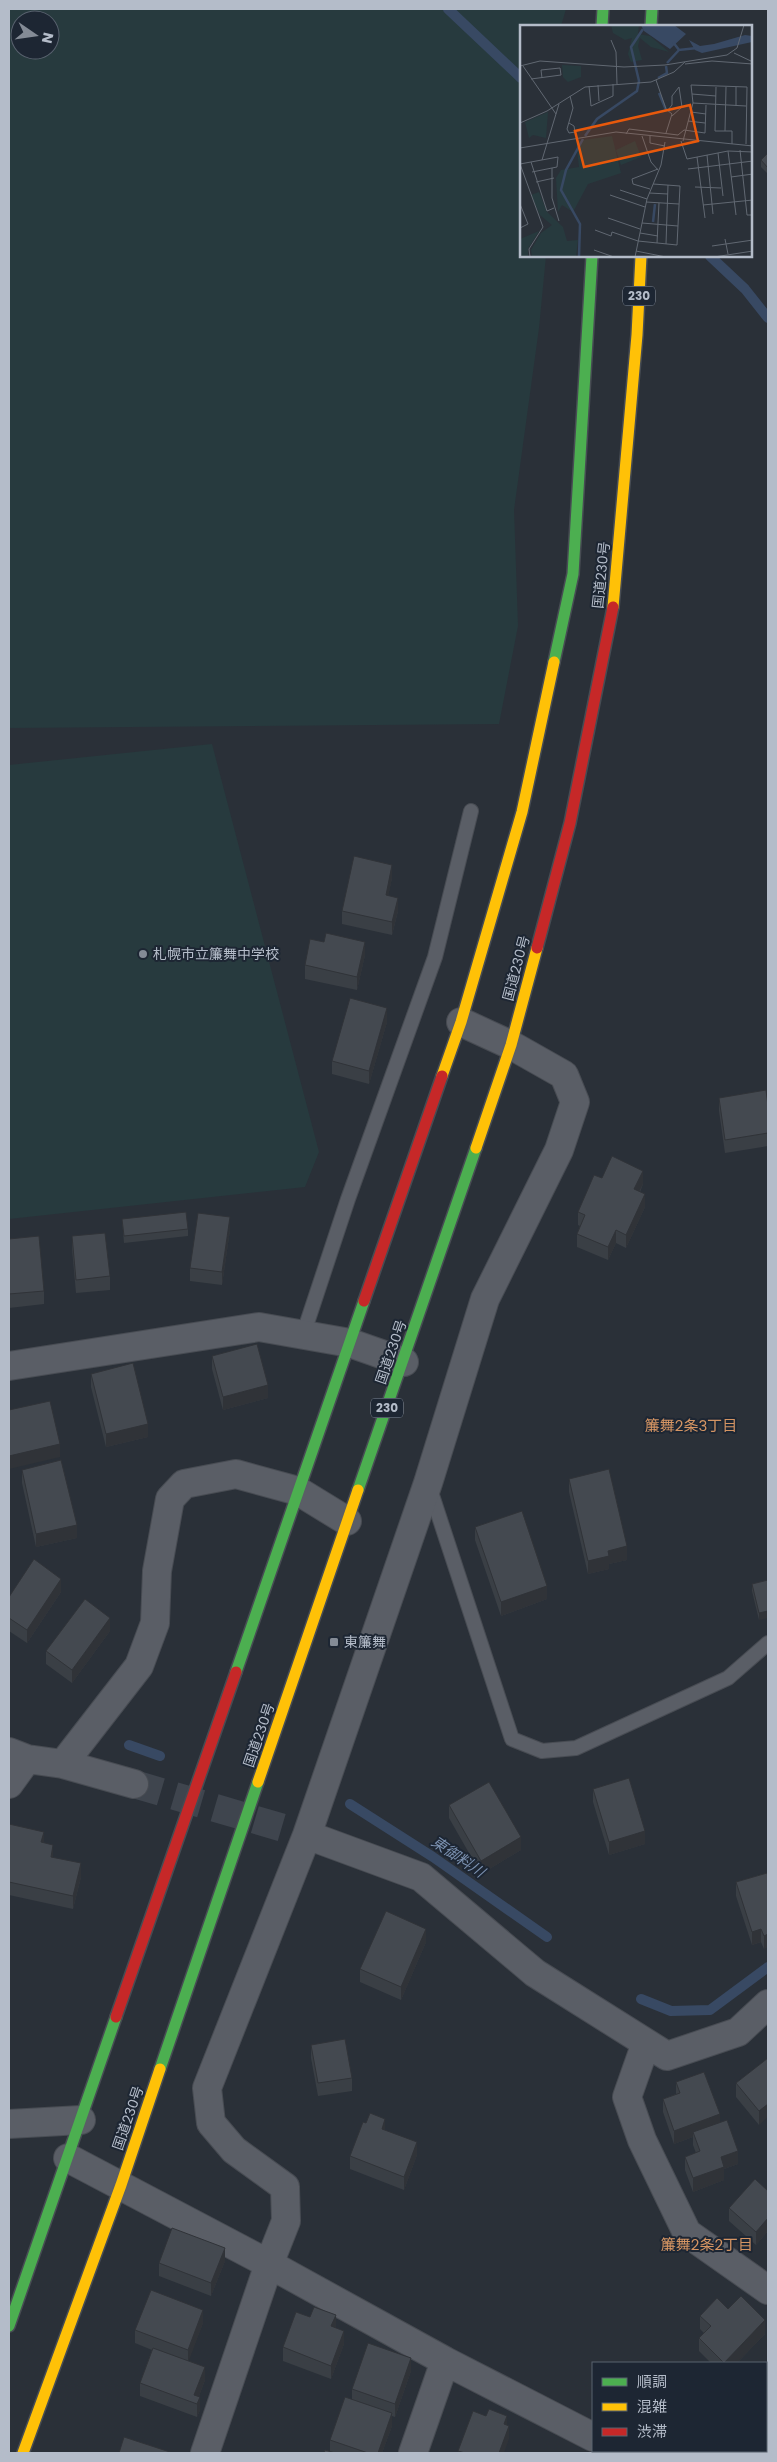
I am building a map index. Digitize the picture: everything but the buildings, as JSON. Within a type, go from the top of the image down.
[{"type":"highway","points":[[602,25],[603,9]]},
{"type":"highway","points":[[652,9],[652,25]]},
{"type":"highway","name":"国道230号","points":[[9,2326],[462,1022],[522,812],[573,574],[592,258]]},
{"type":"highway","name":"国道230号","points":[[23,2453],[121,2185],[511,1045],[570,823],[614,601],[637,335],[641,258]]},
{"type":"street","points":[[205,2453],[269,2264],[286,2221],[285,2187],[234,2150],[211,2123],[207,2088],[307,1834],[428,1483],[485,1299],[559,1150],[575,1102],[564,1075],[511,1045],[462,1022]]},
{"type":"street","points":[[9,1366],[259,1327],[350,1343],[404,1362]]},
{"type":"street","points":[[64,1764],[139,1666],[155,1623],[157,1571],[170,1499],[184,1484],[236,1474],[298,1491],[347,1521]]},
{"type":"street","points":[[9,1784],[18,1756],[64,1764],[134,1784]]},
{"type":"street","points":[[307,1834],[421,1877],[536,1974],[667,2056],[738,2032],[768,2004]]},
{"type":"street","points":[[646,2043],[627,2098],[642,2140],[687,2233],[768,2290]]},
{"type":"street","points":[[9,2124],[81,2120]]},
{"type":"street","points":[[68,2158],[269,2264],[445,2361],[592,2437]]},
{"type":"street","points":[[413,2453],[445,2361]]},
{"type":"lane","points":[[303,1335],[352,1190],[435,957],[471,811]]},
{"type":"lane","points":[[428,1483],[512,1739],[542,1751],[576,1748],[728,1678],[768,1644]]},
{"type":"green space","points":[[9,9],[566,9],[561,25],[520,25],[520,258],[546,258],[539,328],[514,510],[518,626],[499,724],[9,728]]},
{"type":"green space","name":"札幌市立簾舞中学校","points":[[212,744],[319,1152],[305,1187],[9,1219],[9,765]]},
{"type":"waterway","points":[[448,9],[520,77]]},
{"type":"waterway","points":[[712,258],[745,289],[768,318]]},
{"type":"waterway","name":"東御料川","points":[[129,1745],[160,1756]]},
{"type":"waterway","name":"東御料川","points":[[350,1804],[433,1857],[547,1937]]},
{"type":"waterway","name":"東御料川","points":[[641,1999],[671,2011],[710,2010],[768,1967]]},
{"type":"tunnel","points":[[134,1784],[307,1835]]},
{"type":"traffic: fast","points":[[602,25],[603,9]]},
{"type":"traffic: fast","points":[[651,25],[652,9]]},
{"type":"traffic: fast","points":[[554,662],[573,574],[592,258]]},
{"type":"traffic: fast","points":[[358,1490],[476,1148]]},
{"type":"traffic: fast","points":[[236,1672],[364,1301]]},
{"type":"traffic: fast","points":[[160,2069],[258,1782]]},
{"type":"traffic: fast","points":[[9,2326],[116,2017]]},
{"type":"traffic: slow","points":[[613,607],[637,335],[641,258]]},
{"type":"traffic: slow","points":[[442,1076],[461,1022],[522,812],[554,662]]},
{"type":"traffic: slow","points":[[476,1148],[511,1045],[537,948]]},
{"type":"traffic: slow","points":[[258,1782],[358,1490]]},
{"type":"traffic: slow","points":[[23,2453],[121,2185],[160,2069]]},
{"type":"traffic: jam","points":[[537,948],[570,823],[613,607]]},
{"type":"traffic: jam","points":[[364,1301],[442,1076]]},
{"type":"traffic: jam","points":[[116,2017],[236,1672]]},
{"type":"place","name":"札幌市立簾舞中学校","points":[[143,954]]},
{"type":"place","name":"東簾舞","points":[[334,1642]]},
{"type":"district","name":"簾舞2条3丁目","points":[[691,1426]]},
{"type":"district","name":"簾舞2条2丁目","points":[[707,2245]]}]
